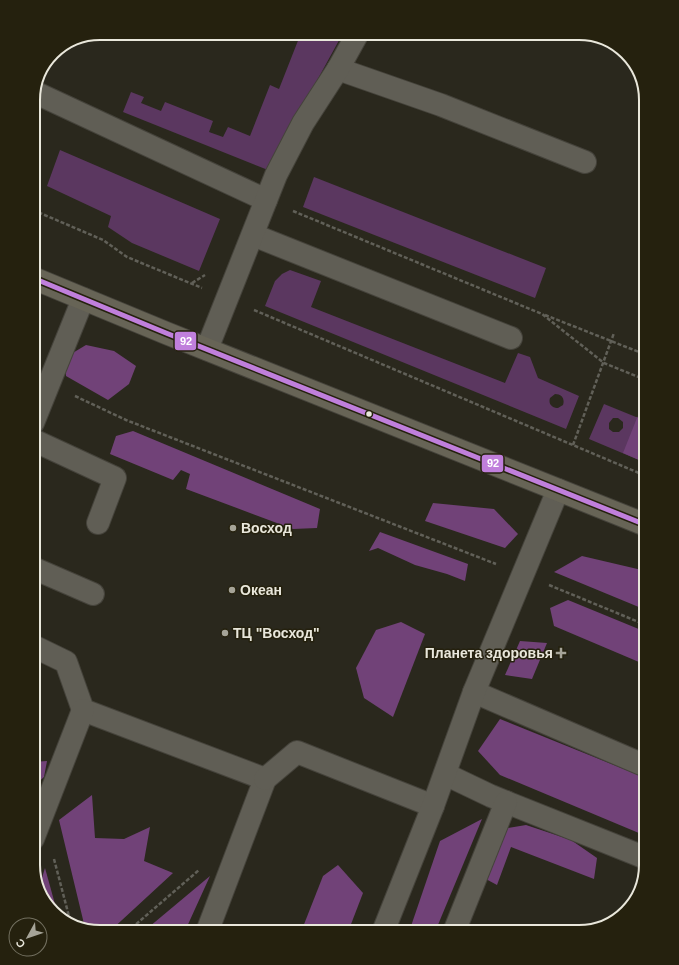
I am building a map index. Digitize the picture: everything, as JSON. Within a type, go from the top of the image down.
[{"type":"main road","points":[[40,281],[639,522]]},
{"type":"lane","points":[[207,349],[276,175],[303,123],[338,69],[354,40]]},
{"type":"lane","points":[[338,69],[442,105],[585,162]]},
{"type":"lane","points":[[40,95],[266,200]]},
{"type":"lane","points":[[252,235],[511,338]]},
{"type":"lane","points":[[40,405],[83,299]]},
{"type":"lane","points":[[40,443],[115,478],[98,523]]},
{"type":"lane","points":[[387,925],[445,774],[474,692],[558,490]]},
{"type":"lane","points":[[40,571],[93,594]]},
{"type":"lane","points":[[40,649],[66,662],[83,710],[40,821]]},
{"type":"lane","points":[[474,692],[639,763]]},
{"type":"lane","points":[[83,710],[265,780]]},
{"type":"lane","points":[[210,925],[265,780],[297,752],[433,806]]},
{"type":"lane","points":[[445,774],[491,796],[639,855]]},
{"type":"lane","points":[[457,925],[506,802]]},
{"type":"path","points":[[40,213],[103,240],[128,257],[639,473]]},
{"type":"path","points":[[542,314],[639,352]]},
{"type":"path","points":[[573,446],[614,333]]},
{"type":"path","points":[[49,383],[126,420],[523,574],[639,622]]},
{"type":"path","points":[[42,816],[69,916]]},
{"type":"path","points":[[135,925],[204,866]]},
{"type":"shaded area","points":[[298,40],[339,40],[268,170],[123,112],[131,92],[144,97],[141,103],[161,111],[165,102],[213,121],[209,132],[223,137],[228,127],[250,136],[270,85],[279,89]]},
{"type":"shaded area","points":[[60,150],[220,219],[199,271],[132,243],[108,227],[111,216],[47,186]]},
{"type":"shaded area","points":[[314,177],[546,268],[535,298],[303,207]]},
{"type":"shaded area","points":[[290,270],[321,281],[311,307],[505,383],[518,353],[530,357],[538,378],[579,396],[566,429],[265,306],[275,281],[282,274]],"holes":[[[557,394],[561,396],[564,401],[563,405],[558,408],[550,404],[550,398]]]},
{"type":"shaded area","points":[[86,345],[114,351],[136,366],[129,384],[108,400],[66,376],[66,357]]},
{"type":"shaded area","points":[[604,404],[636,417],[639,417],[639,460],[589,439]],"holes":[[[613,418],[618,418],[623,422],[623,428],[619,432],[613,432],[609,429],[609,423]]]},
{"type":"shaded area","points":[[637,418],[639,418],[639,460],[623,453]]},
{"type":"shaded area","points":[[133,431],[320,509],[317,528],[293,529],[186,489],[190,474],[181,470],[173,480],[110,454],[116,436]]},
{"type":"shaded area","points":[[433,503],[494,509],[518,534],[505,548],[425,521]]},
{"type":"shaded area","points":[[380,532],[468,564],[465,581],[415,565],[378,548],[369,551]]},
{"type":"shaded area","points":[[582,556],[639,569],[639,607],[554,572]]},
{"type":"shaded area","points":[[568,600],[639,629],[639,662],[554,626],[550,608]]},
{"type":"shaded area","points":[[401,622],[425,634],[393,717],[364,698],[356,668],[376,630]]},
{"type":"shaded area","points":[[520,641],[547,643],[532,679],[505,675]]},
{"type":"shaded area","points":[[500,719],[639,775],[639,833],[500,775],[478,751]]},
{"type":"shaded area","points":[[47,761],[44,777],[40,781],[40,762]]},
{"type":"shaded area","points":[[92,795],[95,838],[124,839],[150,827],[144,861],[173,873],[117,925],[96,925],[84,923],[59,820]]},
{"type":"shaded area","points":[[482,819],[438,925],[411,925],[440,841]]},
{"type":"shaded area","points":[[526,825],[571,840],[597,858],[594,879],[511,847],[497,885],[484,878],[488,856],[508,828]]},
{"type":"shaded area","points":[[338,865],[363,893],[351,925],[304,925],[323,876]]},
{"type":"shaded area","points":[[45,868],[55,905],[48,895],[42,878]]},
{"type":"shaded area","points":[[210,876],[188,925],[151,925]]},
{"type":"transit line","name":"92","points":[[40,281],[166,333],[639,522]]},
{"type":"place","name":"Восход","points":[[233,528]]},
{"type":"place","name":"Океан","points":[[232,590]]},
{"type":"place","name":"ТЦ \"Восход\"","points":[[225,633]]},
{"type":"place","name":"Планета здоровья","points":[[561,653]]}]
